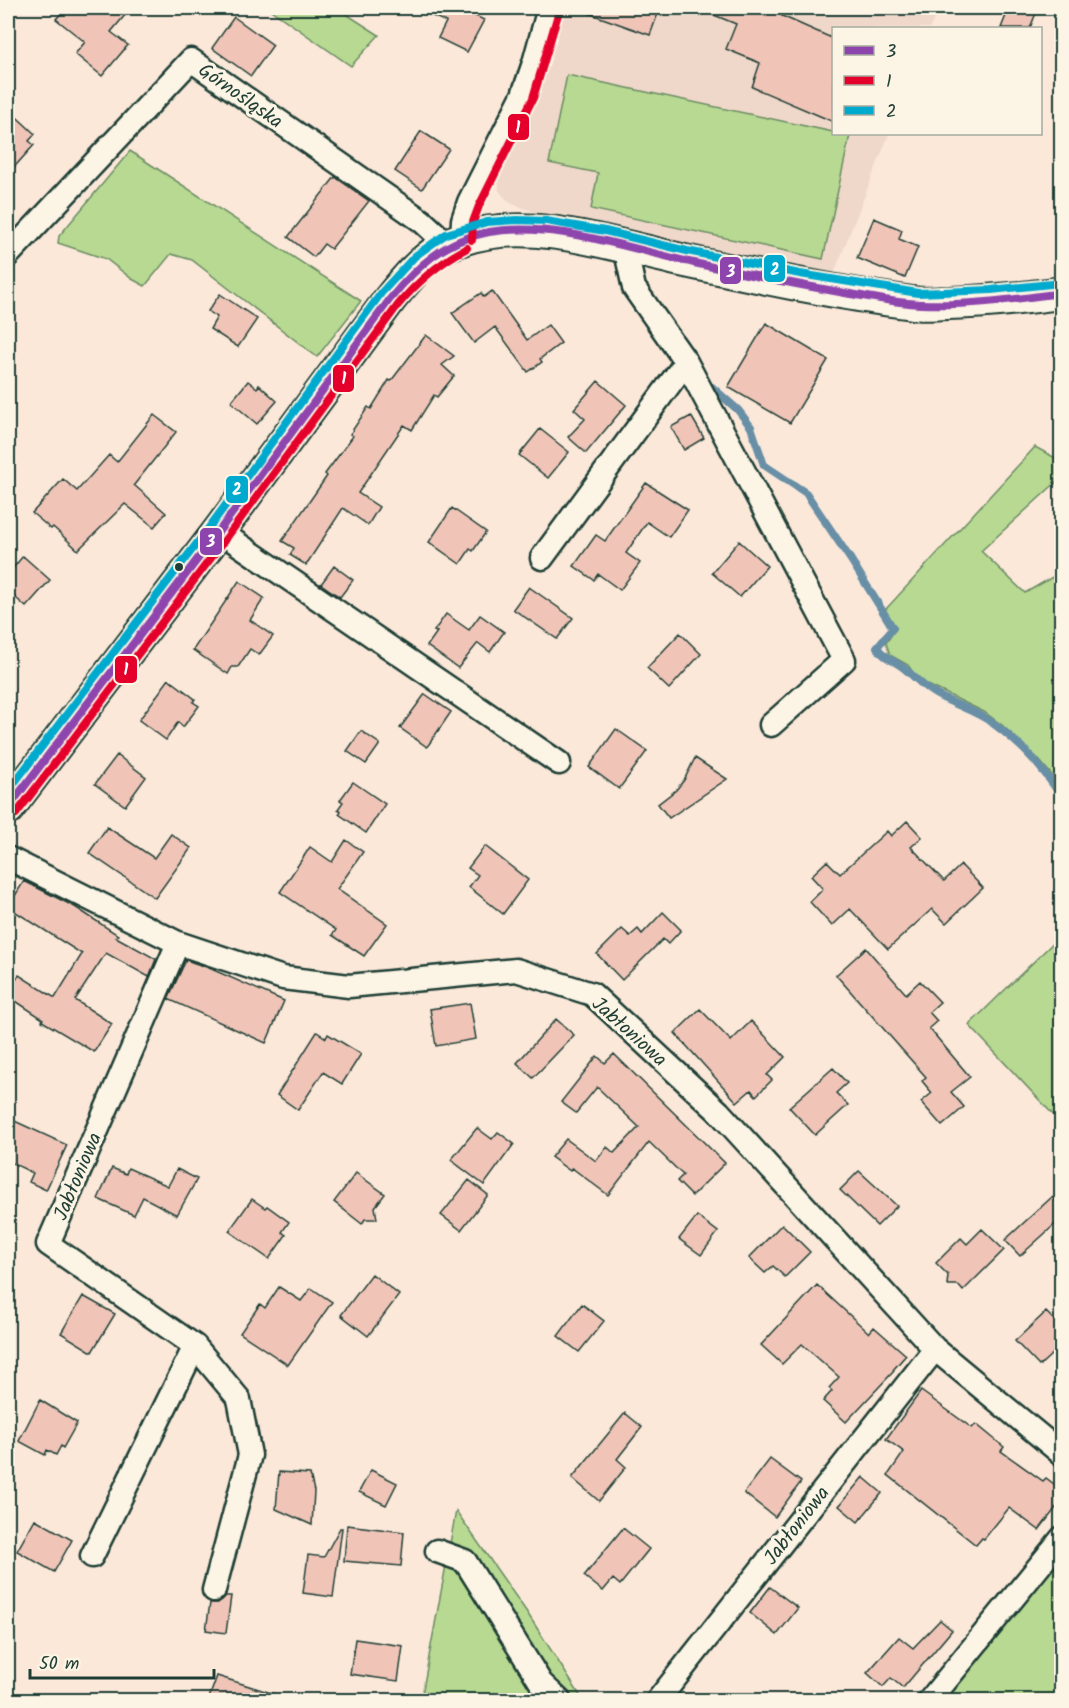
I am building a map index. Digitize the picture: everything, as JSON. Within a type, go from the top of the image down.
[{"type":"street","points":[[455,242],[469,201],[523,95],[549,8]]},
{"type":"street","name":"Górnośląska","points":[[8,255],[191,60],[455,242]]},
{"type":"street","points":[[8,808],[219,531],[406,278],[434,253],[455,242],[490,232],[540,231],[837,291],[915,304],[994,302],[1062,293]]},
{"type":"street","points":[[625,247],[634,288],[686,362],[844,660],[771,724]]},
{"type":"street","points":[[542,558],[686,362]]},
{"type":"street","points":[[219,531],[559,763]]},
{"type":"street","name":"Jabłoniowa","points":[[8,858],[178,943],[283,978],[349,986],[516,970],[592,994],[719,1112],[935,1349],[1062,1454]]},
{"type":"street","name":"Jabłoniowa","points":[[178,943],[48,1244],[195,1346],[239,1399],[250,1455],[214,1590]]},
{"type":"street","points":[[92,1556],[195,1346]]},
{"type":"street","name":"Jabłoniowa","points":[[658,1701],[935,1349]]},
{"type":"street","points":[[930,1701],[1062,1538]]},
{"type":"street","points":[[437,1551],[465,1561],[541,1683],[559,1701]]},
{"type":"shaded area","points":[[563,8],[939,8],[930,27],[832,27],[832,135],[889,135],[833,276],[540,214],[510,203],[499,191],[498,172],[517,143],[548,69]]},
{"type":"green space","points":[[268,8],[337,8],[379,35],[351,66]]},
{"type":"green space","points":[[567,75],[832,132],[832,135],[850,135],[823,259],[591,209],[598,173],[549,163]]},
{"type":"green space","points":[[130,151],[361,301],[317,357],[192,260],[171,254],[145,286],[106,259],[58,243],[59,236]]},
{"type":"green space","points":[[1035,447],[1061,461],[1061,478],[981,551],[1025,593],[1061,572],[1061,786],[1040,761],[1002,725],[984,712],[926,684],[908,665],[890,655],[886,643],[896,628],[885,610]]},
{"type":"green space","points":[[1061,935],[1061,1123],[969,1025]]},
{"type":"green space","points":[[456,1511],[526,1611],[583,1700],[421,1700]]},
{"type":"green space","points":[[1061,1555],[1061,1700],[944,1700]]},
{"type":"building","points":[[66,8],[131,8],[111,32],[128,45],[102,76],[75,54],[85,42],[56,19]]},
{"type":"building","points":[[415,8],[459,8],[484,20],[467,52],[438,38],[446,22]]},
{"type":"building","points":[[581,8],[660,8],[650,35],[580,10]]},
{"type":"building","points":[[697,8],[785,8],[782,16],[832,38],[832,121],[752,87],[760,63],[726,49],[736,24]]},
{"type":"building","points":[[1009,8],[1038,8],[1030,27],[1001,27]]},
{"type":"building","points":[[234,17],[273,45],[251,76],[212,48]]},
{"type":"building","points":[[8,109],[35,134],[29,141],[34,145],[8,174]]},
{"type":"building","points":[[421,131],[449,149],[422,189],[395,171]]},
{"type":"building","points":[[335,177],[369,201],[331,249],[324,244],[314,257],[288,237]]},
{"type":"building","points":[[874,218],[902,230],[899,239],[918,247],[905,278],[857,258]]},
{"type":"building","points":[[492,291],[527,340],[548,325],[561,343],[540,359],[542,362],[528,372],[495,327],[474,343],[452,313],[481,293],[484,297]]},
{"type":"building","points":[[220,294],[257,319],[238,347],[210,329],[217,317],[208,311]]},
{"type":"building","points":[[766,323],[828,360],[790,423],[728,387]]},
{"type":"building","points":[[426,335],[454,356],[442,365],[454,376],[437,397],[434,395],[412,430],[404,425],[358,493],[379,507],[368,525],[343,508],[306,565],[290,555],[294,548],[282,541],[327,476],[325,474],[353,436],[350,434],[368,407],[371,409],[389,380],[391,381]]},
{"type":"building","points":[[248,381],[257,388],[259,385],[277,401],[257,424],[231,402]]},
{"type":"building","points":[[598,381],[626,405],[586,453],[568,437],[585,419],[574,409]]},
{"type":"building","points":[[154,415],[176,432],[134,485],[166,513],[154,527],[125,504],[78,550],[53,527],[51,529],[32,513],[63,479],[77,491],[109,455],[117,462]]},
{"type":"building","points":[[691,416],[704,438],[684,450],[671,427]]},
{"type":"building","points":[[540,429],[569,452],[548,478],[519,455]]},
{"type":"building","points":[[646,483],[688,510],[669,537],[647,522],[626,553],[640,563],[620,590],[598,574],[594,580],[574,566],[596,535],[605,541]]},
{"type":"building","points":[[452,508],[486,532],[473,551],[470,549],[460,564],[429,542]]},
{"type":"building","points":[[739,541],[767,566],[740,597],[712,573]]},
{"type":"building","points":[[23,556],[50,580],[26,607],[8,591],[8,574]]},
{"type":"building","points":[[334,566],[353,580],[340,597],[321,584]]},
{"type":"building","points":[[239,581],[264,598],[250,620],[273,636],[259,655],[250,649],[238,667],[232,667],[228,674],[193,650]]},
{"type":"building","points":[[529,587],[573,618],[557,639],[513,609]]},
{"type":"building","points":[[446,614],[469,630],[480,615],[504,632],[490,652],[478,643],[458,668],[427,646]]},
{"type":"building","points":[[680,633],[701,654],[669,689],[647,668]]},
{"type":"building","points":[[169,679],[195,699],[193,702],[199,706],[183,727],[178,722],[166,740],[139,720]]},
{"type":"building","points":[[425,694],[451,712],[427,747],[400,728]]},
{"type":"building","points":[[616,729],[647,751],[619,789],[589,767]]},
{"type":"building","points":[[361,731],[380,744],[366,764],[347,751]]},
{"type":"building","points":[[117,755],[146,777],[125,806],[95,784]]},
{"type":"building","points":[[695,758],[727,779],[669,818],[658,804],[676,790]]},
{"type":"building","points":[[353,782],[385,804],[366,833],[339,814],[341,811],[338,809],[343,802],[340,800]]},
{"type":"building","points":[[907,821],[922,837],[911,847],[944,881],[961,865],[983,888],[946,923],[932,909],[888,949],[850,909],[832,926],[810,902],[823,889],[811,876],[827,861],[840,874],[887,831],[891,836]]},
{"type":"building","points":[[107,827],[154,858],[171,834],[191,848],[155,898],[89,853]]},
{"type":"building","points":[[346,840],[363,852],[337,889],[387,924],[364,956],[332,935],[336,930],[280,892],[310,847],[332,862]]},
{"type":"building","points":[[485,846],[528,880],[503,914],[469,887],[478,875],[468,868]]},
{"type":"building","points":[[24,881],[75,907],[118,935],[116,937],[156,959],[149,977],[106,953],[75,1000],[112,1024],[94,1052],[42,1021],[43,1019],[8,996],[8,992],[19,975],[55,998],[82,954],[8,907]]},
{"type":"building","points":[[663,912],[681,930],[668,944],[663,939],[622,980],[597,954],[622,929],[630,936],[638,929],[642,934]]},
{"type":"building","points":[[866,948],[906,994],[920,981],[940,1002],[929,1012],[937,1021],[929,1028],[970,1077],[951,1092],[964,1107],[942,1126],[921,1102],[932,1093],[922,1081],[926,1077],[836,975]]},
{"type":"building","points":[[186,960],[284,1001],[266,1043],[168,999]]},
{"type":"building","points":[[470,1003],[476,1039],[436,1046],[430,1009]]},
{"type":"building","points":[[700,1009],[731,1041],[751,1021],[785,1057],[767,1075],[772,1080],[756,1096],[751,1090],[737,1102],[675,1033]]},
{"type":"building","points":[[556,1019],[574,1035],[533,1078],[517,1063]]},
{"type":"building","points":[[317,1032],[326,1038],[328,1034],[361,1054],[342,1084],[323,1072],[298,1110],[277,1095]]},
{"type":"building","points":[[614,1054],[725,1163],[692,1196],[677,1181],[683,1175],[649,1142],[608,1195],[572,1168],[570,1171],[551,1157],[566,1139],[596,1161],[607,1147],[614,1153],[639,1127],[597,1087],[576,1113],[561,1102],[597,1056],[605,1063]]},
{"type":"building","points":[[833,1068],[847,1083],[836,1093],[848,1105],[815,1135],[789,1107]]},
{"type":"building","points":[[8,1118],[67,1145],[46,1190],[29,1182],[33,1173],[8,1161]]},
{"type":"building","points":[[477,1128],[492,1139],[498,1132],[514,1144],[484,1185],[451,1160]]},
{"type":"building","points":[[112,1168],[126,1174],[128,1168],[168,1186],[177,1169],[197,1179],[177,1215],[143,1197],[134,1215],[98,1199]]},
{"type":"building","points":[[859,1171],[897,1206],[877,1226],[840,1190]]},
{"type":"building","points":[[356,1173],[385,1194],[375,1207],[377,1219],[365,1219],[362,1224],[334,1202]]},
{"type":"building","points":[[469,1180],[488,1195],[461,1230],[441,1215]]},
{"type":"building","points":[[1052,1197],[1062,1208],[1062,1218],[1020,1256],[1005,1240]]},
{"type":"building","points":[[252,1199],[265,1208],[267,1206],[289,1222],[282,1232],[286,1235],[269,1259],[229,1231]]},
{"type":"building","points":[[697,1216],[718,1232],[701,1255],[679,1239]]},
{"type":"building","points":[[782,1224],[810,1252],[785,1277],[773,1266],[765,1273],[749,1258]]},
{"type":"building","points":[[982,1229],[1004,1250],[963,1291],[958,1285],[947,1285],[948,1275],[936,1263],[961,1238],[967,1244]]},
{"type":"building","points":[[372,1274],[399,1295],[368,1336],[341,1315]]},
{"type":"building","points":[[817,1285],[869,1333],[874,1327],[906,1355],[846,1422],[823,1401],[832,1391],[829,1388],[839,1377],[802,1344],[782,1364],[761,1345]]},
{"type":"building","points":[[279,1287],[301,1301],[311,1288],[332,1302],[288,1365],[240,1333],[260,1304],[265,1308]]},
{"type":"building","points":[[83,1296],[115,1314],[92,1352],[61,1333]]},
{"type":"building","points":[[582,1304],[604,1321],[579,1352],[558,1336]]},
{"type":"building","points":[[1046,1312],[1062,1328],[1062,1345],[1039,1366],[1015,1341]]},
{"type":"building","points":[[921,1391],[972,1428],[976,1424],[1004,1447],[1001,1451],[1043,1481],[1046,1478],[1062,1490],[1062,1500],[1039,1530],[1009,1508],[984,1539],[982,1538],[976,1545],[888,1475],[904,1452],[886,1439]]},
{"type":"building","points":[[40,1400],[77,1423],[63,1448],[61,1446],[56,1455],[47,1450],[45,1455],[19,1441]]},
{"type":"building","points":[[625,1413],[642,1427],[617,1459],[626,1467],[599,1501],[572,1478]]},
{"type":"building","points":[[770,1459],[801,1482],[775,1517],[744,1493]]},
{"type":"building","points":[[371,1470],[397,1483],[386,1505],[359,1492]]},
{"type":"building","points":[[279,1472],[310,1474],[314,1491],[312,1525],[276,1509]]},
{"type":"building","points":[[863,1477],[882,1493],[858,1522],[839,1506]]},
{"type":"building","points":[[35,1519],[72,1540],[54,1572],[17,1551]]},
{"type":"building","points":[[347,1525],[404,1532],[401,1566],[344,1561]]},
{"type":"building","points":[[342,1528],[333,1597],[303,1593],[308,1555],[324,1557]]},
{"type":"building","points":[[623,1528],[649,1549],[620,1585],[613,1579],[603,1591],[584,1576]]},
{"type":"building","points":[[770,1587],[798,1608],[777,1635],[750,1613]]},
{"type":"building","points":[[226,1596],[231,1596],[226,1633],[206,1630],[210,1603],[218,1603]]},
{"type":"building","points":[[940,1620],[952,1630],[903,1688],[891,1678],[883,1687],[867,1673],[899,1637],[913,1648]]},
{"type":"building","points":[[355,1639],[403,1646],[398,1681],[350,1674]]},
{"type":"building","points":[[217,1676],[281,1696],[280,1701],[208,1701]]},
{"type":"waterway","points":[[712,387],[738,410],[751,427],[764,465],[806,493],[851,560],[893,628],[877,647],[880,651],[932,692],[980,715],[1004,731],[1040,767],[1062,798]]},
{"type":"transit line","name":"1","points":[[472,240],[473,222],[479,206],[533,98],[559,11]]},
{"type":"transit line","name":"2","points":[[8,791],[211,525],[382,292],[415,256],[446,234],[487,222],[546,221],[605,231],[687,251],[800,274],[918,293],[991,290],[1061,283]]},
{"type":"transit line","name":"3","points":[[8,808],[219,531],[390,299],[422,265],[459,241],[489,232],[515,230],[566,233],[750,275],[912,303],[974,303],[1062,293]]},
{"type":"transit line","name":"1","points":[[16,814],[227,537],[398,305],[430,273],[467,248]]}]
